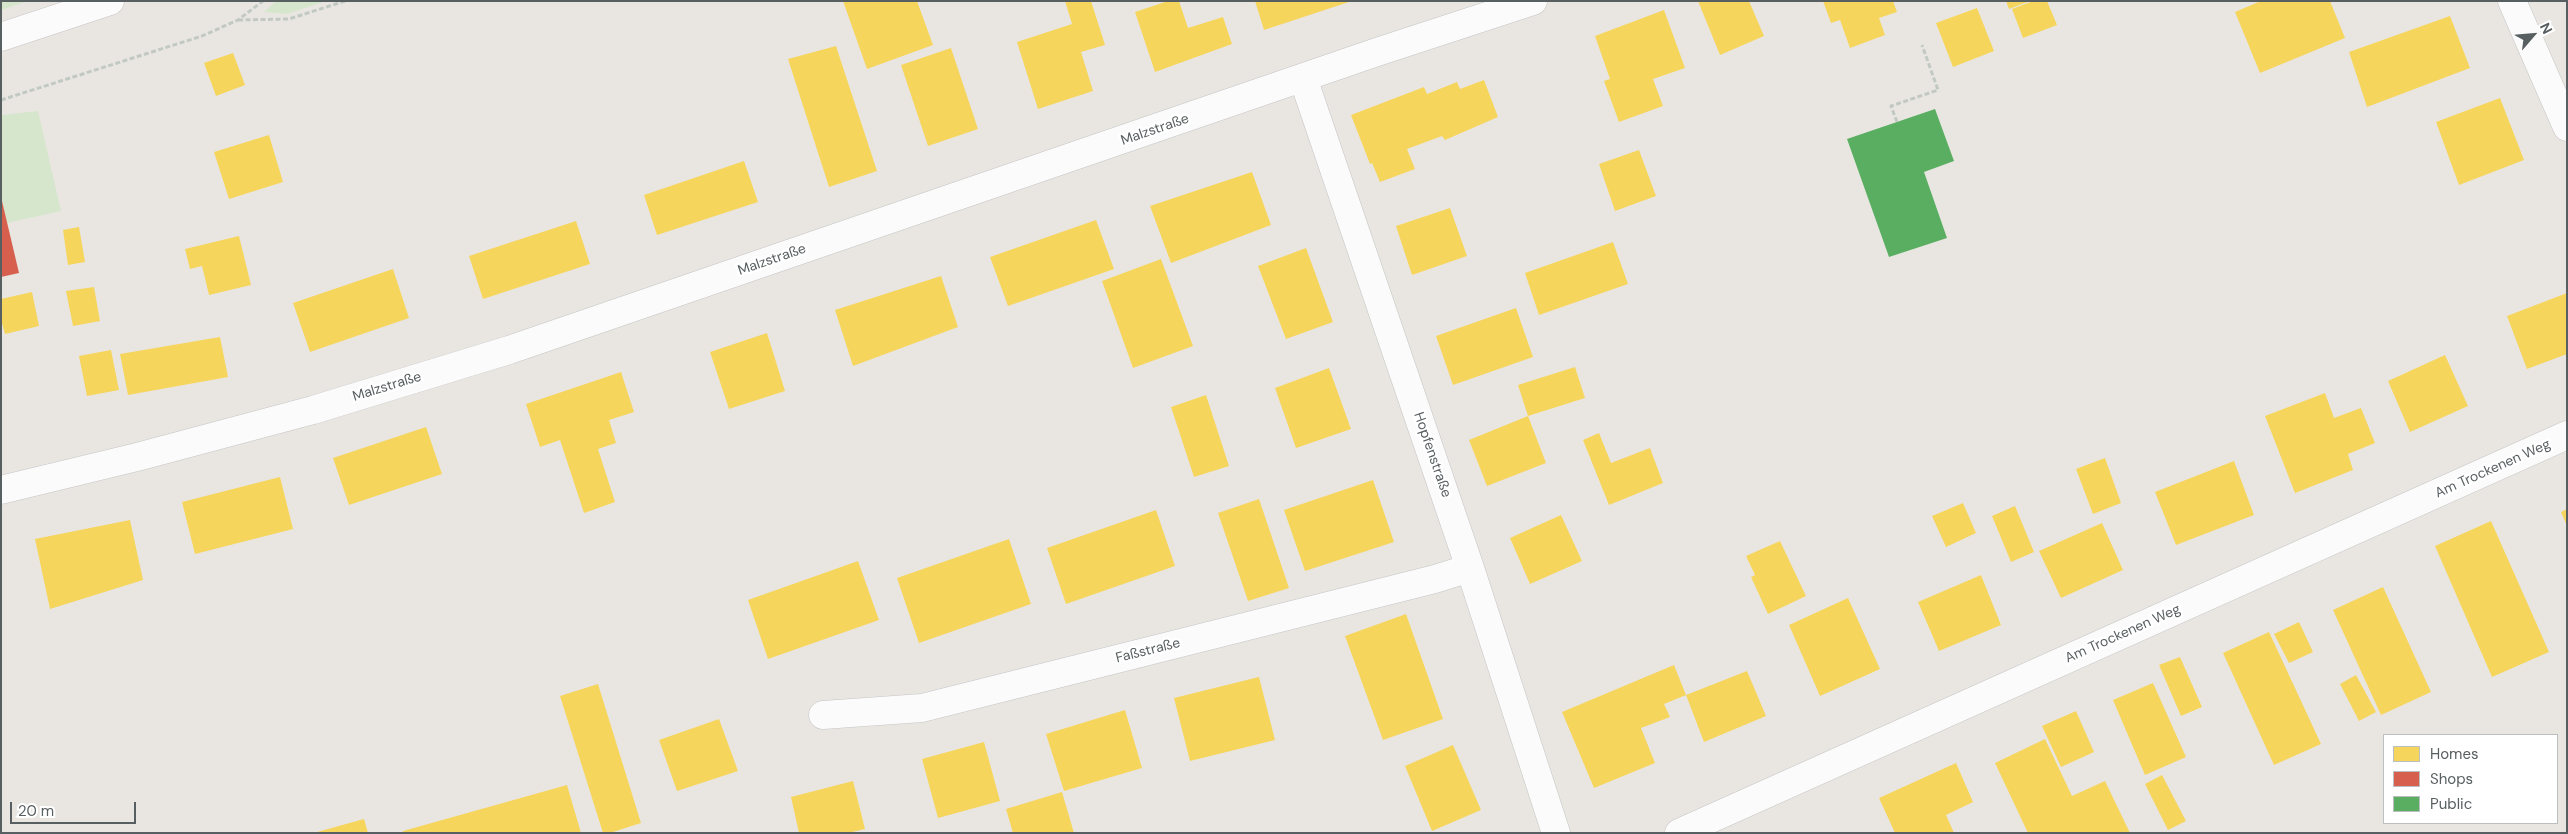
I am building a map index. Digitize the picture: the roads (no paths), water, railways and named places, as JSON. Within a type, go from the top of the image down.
[{"type":"street","points":[[1,37],[110,1]]},
{"type":"street","name":"Malzstraße","points":[[1,490],[137,457],[313,410],[509,350],[1533,1]]},
{"type":"street","points":[[2512,1],[2567,126]]},
{"type":"street","name":"Hopfenstraße","points":[[1304,78],[1470,568],[1556,833]]},
{"type":"street","name":"Am Trockenen Weg","points":[[1679,833],[2567,436]]},
{"type":"street","name":"Faßstraße","points":[[823,715],[922,708],[1435,579],[1470,568]]}]
